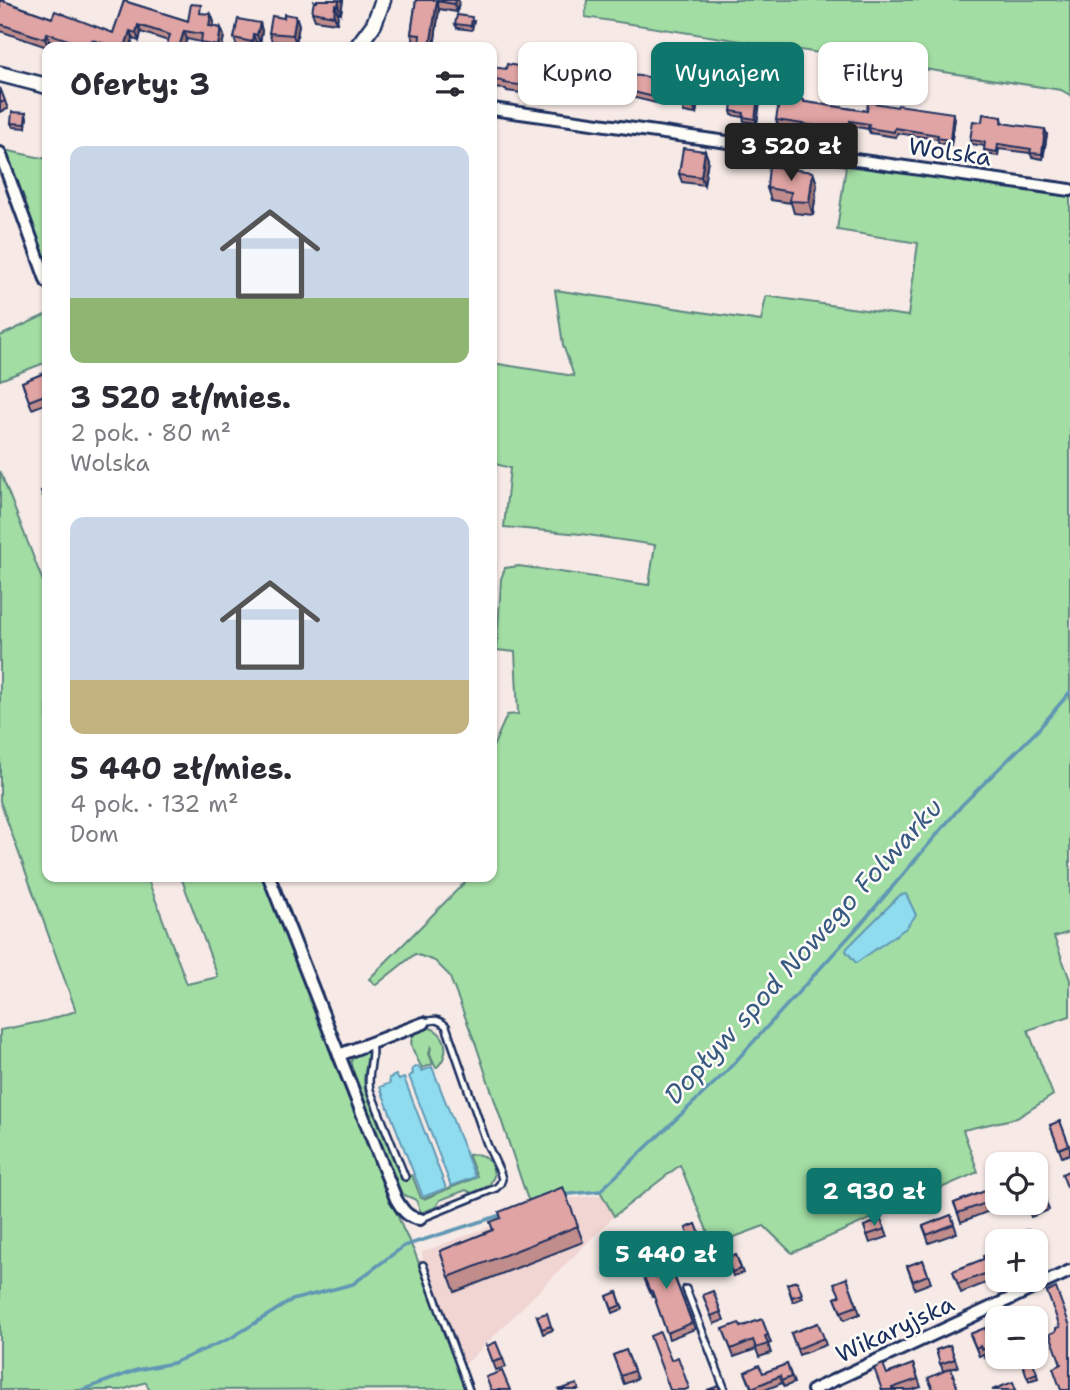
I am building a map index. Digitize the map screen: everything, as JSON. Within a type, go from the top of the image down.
[{"type":"street","points":[[361,42],[374,24],[383,0]]},
{"type":"street","points":[[0,74],[42,85]]},
{"type":"street","name":"Wolska","points":[[497,110],[1070,190]]},
{"type":"street","points":[[0,153],[42,268]]},
{"type":"street","points":[[271,882],[396,1199],[407,1215],[419,1219]]},
{"type":"street","points":[[339,1055],[424,1023]]},
{"type":"street","name":"Wikaryjska","points":[[813,1390],[1070,1271]]},
{"type":"lane","points":[[419,1219],[496,1188],[502,1179],[446,1026],[435,1019],[424,1023]]},
{"type":"lane","points":[[371,1043],[368,1079],[370,1090],[405,1177]]},
{"type":"lane","points":[[423,1265],[469,1390]]},
{"type":"lane","points":[[686,1289],[725,1390]]},
{"type":"shaded area","points":[[602,1195],[614,1216],[461,1369],[423,1265],[422,1252],[562,1199]]},
{"type":"green space","points":[[587,0],[1070,0],[1070,95],[1061,90],[928,70],[928,42],[818,42],[818,53],[804,51],[804,42],[748,42],[585,17]]},
{"type":"green space","points":[[4,150],[42,158],[42,256]]},
{"type":"green space","points":[[847,159],[1070,190],[1070,932],[1054,937],[1070,980],[1070,1016],[1028,1030],[1053,1095],[1017,1118],[963,1130],[978,1172],[792,1253],[764,1226],[713,1245],[680,1165],[614,1216],[600,1191],[559,1195],[532,1205],[449,975],[435,961],[415,954],[376,985],[369,979],[465,882],[497,882],[497,738],[507,715],[518,714],[515,652],[497,650],[501,579],[505,568],[519,566],[649,585],[655,545],[581,534],[504,527],[510,468],[497,464],[497,364],[574,376],[563,345],[555,290],[761,321],[766,296],[908,316],[918,243],[837,230]]},
{"type":"green space","points":[[42,316],[42,364],[0,380],[0,336]]},
{"type":"green space","points":[[0,471],[42,579],[42,882],[149,882],[187,984],[218,977],[183,882],[265,882],[403,1229],[415,1253],[465,1389],[149,1390],[146,1382],[122,1390],[0,1390],[0,1030],[45,1021],[76,1011],[0,801]]},
{"type":"green space","points":[[425,1027],[438,1032],[445,1043],[444,1056],[436,1068],[430,1054],[431,1045],[429,1054],[433,1064],[422,1068],[413,1051],[413,1035]]},
{"type":"green space","points":[[365,1051],[368,1053],[365,1091],[401,1179],[412,1175],[421,1198],[424,1199],[475,1178],[477,1176],[468,1155],[474,1154],[483,1156],[492,1166],[494,1176],[489,1186],[472,1193],[466,1190],[440,1200],[436,1207],[421,1213],[416,1200],[398,1190],[351,1074],[352,1059]]},
{"type":"water","points":[[906,894],[916,915],[906,928],[856,963],[846,951],[847,948],[900,895]]},
{"type":"water","points":[[418,1066],[422,1071],[432,1067],[475,1177],[451,1186],[409,1076],[413,1074],[412,1069]]},
{"type":"water","points":[[396,1075],[399,1080],[404,1078],[446,1188],[423,1197],[380,1087],[390,1083],[389,1078]]},
{"type":"building","points":[[0,0],[52,18],[55,11],[113,33],[124,1],[188,21],[191,4],[201,5],[200,13],[211,14],[209,26],[221,28],[219,42],[201,42],[202,34],[184,31],[181,42],[168,42],[170,35],[138,25],[136,33],[130,31],[127,42],[74,42],[47,33],[45,39],[0,24]]},
{"type":"building","points":[[339,0],[338,6],[335,5],[334,16],[312,12],[314,1]]},
{"type":"building","points":[[416,0],[455,0],[454,4],[437,1],[431,42],[419,42],[420,35],[411,34]]},
{"type":"building","points":[[284,14],[296,16],[293,35],[269,33],[272,16],[284,18]]},
{"type":"building","points":[[457,15],[472,17],[471,26],[455,24]]},
{"type":"building","points":[[238,19],[260,23],[257,35],[253,34],[252,42],[234,38]]},
{"type":"building","points":[[507,64],[518,66],[518,85],[497,80],[497,68],[506,69]]},
{"type":"building","points":[[637,76],[651,77],[651,96],[637,93]]},
{"type":"building","points":[[0,88],[5,101],[0,103]]},
{"type":"building","points":[[804,102],[867,111],[868,105],[898,105],[953,113],[950,140],[937,138],[938,135],[895,128],[894,132],[868,128],[869,124],[850,121],[849,131],[776,120],[778,105],[804,105]]},
{"type":"building","points":[[732,105],[757,105],[755,119],[743,117],[744,113],[731,111]]},
{"type":"building","points":[[12,112],[26,113],[25,124],[11,123]]},
{"type":"building","points":[[983,114],[1002,117],[1001,123],[1045,129],[1042,154],[1030,153],[1031,149],[998,144],[997,152],[984,150],[985,142],[970,140],[973,121],[982,122]]},
{"type":"building","points":[[683,148],[705,151],[701,177],[679,174]]},
{"type":"building","points":[[769,166],[813,172],[809,202],[790,201],[791,192],[767,188]]},
{"type":"building","points":[[42,374],[42,396],[29,401],[22,382]]},
{"type":"building","points":[[1060,1121],[1069,1145],[1059,1149],[1050,1125]]},
{"type":"building","points":[[1070,1170],[1070,1195],[1062,1174]]},
{"type":"building","points":[[563,1187],[578,1226],[449,1277],[440,1251],[493,1230],[490,1222],[501,1218],[499,1212]]},
{"type":"building","points":[[985,1191],[985,1203],[958,1213],[954,1203]]},
{"type":"building","points":[[951,1215],[954,1224],[927,1235],[923,1226]]},
{"type":"building","points":[[881,1220],[885,1229],[867,1235],[864,1226]]},
{"type":"building","points":[[696,1224],[701,1237],[691,1241],[686,1228]]},
{"type":"building","points":[[658,1235],[692,1323],[667,1333],[652,1291],[642,1273],[659,1266],[649,1239]]},
{"type":"building","points":[[736,1255],[741,1269],[732,1272],[727,1259]]},
{"type":"building","points":[[985,1255],[985,1274],[958,1284],[953,1271],[984,1259]]},
{"type":"building","points":[[923,1260],[928,1275],[913,1281],[907,1266]]},
{"type":"building","points":[[847,1278],[857,1306],[841,1312],[835,1298],[840,1296],[834,1283]]},
{"type":"building","points":[[797,1281],[802,1294],[792,1297],[787,1284]]},
{"type":"building","points":[[1056,1288],[1070,1326],[1070,1390],[1061,1390],[1053,1368],[1061,1364],[1050,1334],[1060,1327],[1048,1292]]},
{"type":"building","points":[[713,1291],[721,1312],[711,1316],[703,1295]]},
{"type":"building","points":[[617,1292],[621,1305],[612,1309],[607,1296]]},
{"type":"building","points":[[547,1313],[551,1326],[542,1329],[537,1316]]},
{"type":"building","points":[[762,1319],[768,1335],[765,1336],[768,1344],[756,1348],[753,1340],[731,1349],[723,1329],[739,1323],[741,1327]]},
{"type":"building","points":[[818,1323],[824,1338],[797,1349],[791,1333]]},
{"type":"building","points":[[985,1328],[985,1349],[982,1350],[980,1346],[976,1348],[970,1334]]},
{"type":"building","points":[[660,1332],[671,1360],[678,1357],[689,1388],[685,1390],[670,1390],[650,1336]]},
{"type":"building","points":[[496,1342],[503,1359],[493,1362],[487,1346]]},
{"type":"building","points":[[950,1345],[955,1359],[940,1364],[936,1350]]},
{"type":"building","points":[[626,1350],[634,1371],[621,1376],[613,1355]]},
{"type":"building","points":[[787,1364],[791,1377],[781,1381],[780,1376],[752,1388],[745,1372],[759,1365],[763,1373]]},
{"type":"building","points":[[883,1364],[887,1374],[913,1364],[918,1379],[892,1388],[893,1390],[882,1390],[874,1368]]},
{"type":"building","points":[[951,1368],[958,1390],[933,1390],[928,1378]]},
{"type":"building","points":[[1025,1369],[1035,1369],[1037,1373],[1027,1377]]},
{"type":"building","points":[[502,1371],[510,1390],[491,1390],[486,1377]]},
{"type":"building","points":[[1013,1382],[1016,1390],[992,1390]]},
{"type":"building","points":[[577,1384],[579,1390],[558,1390]]},
{"type":"waterway","name":"Dopływ spod Nowego Folwarku","points":[[561,1195],[600,1191],[725,1073],[866,918],[962,805],[1037,731],[1070,692]]},
{"type":"waterway","name":"Dopływ spod Nowego Folwarku","points":[[82,1390],[137,1370],[173,1363],[231,1338],[292,1300],[353,1284],[404,1246],[504,1214]]}]
